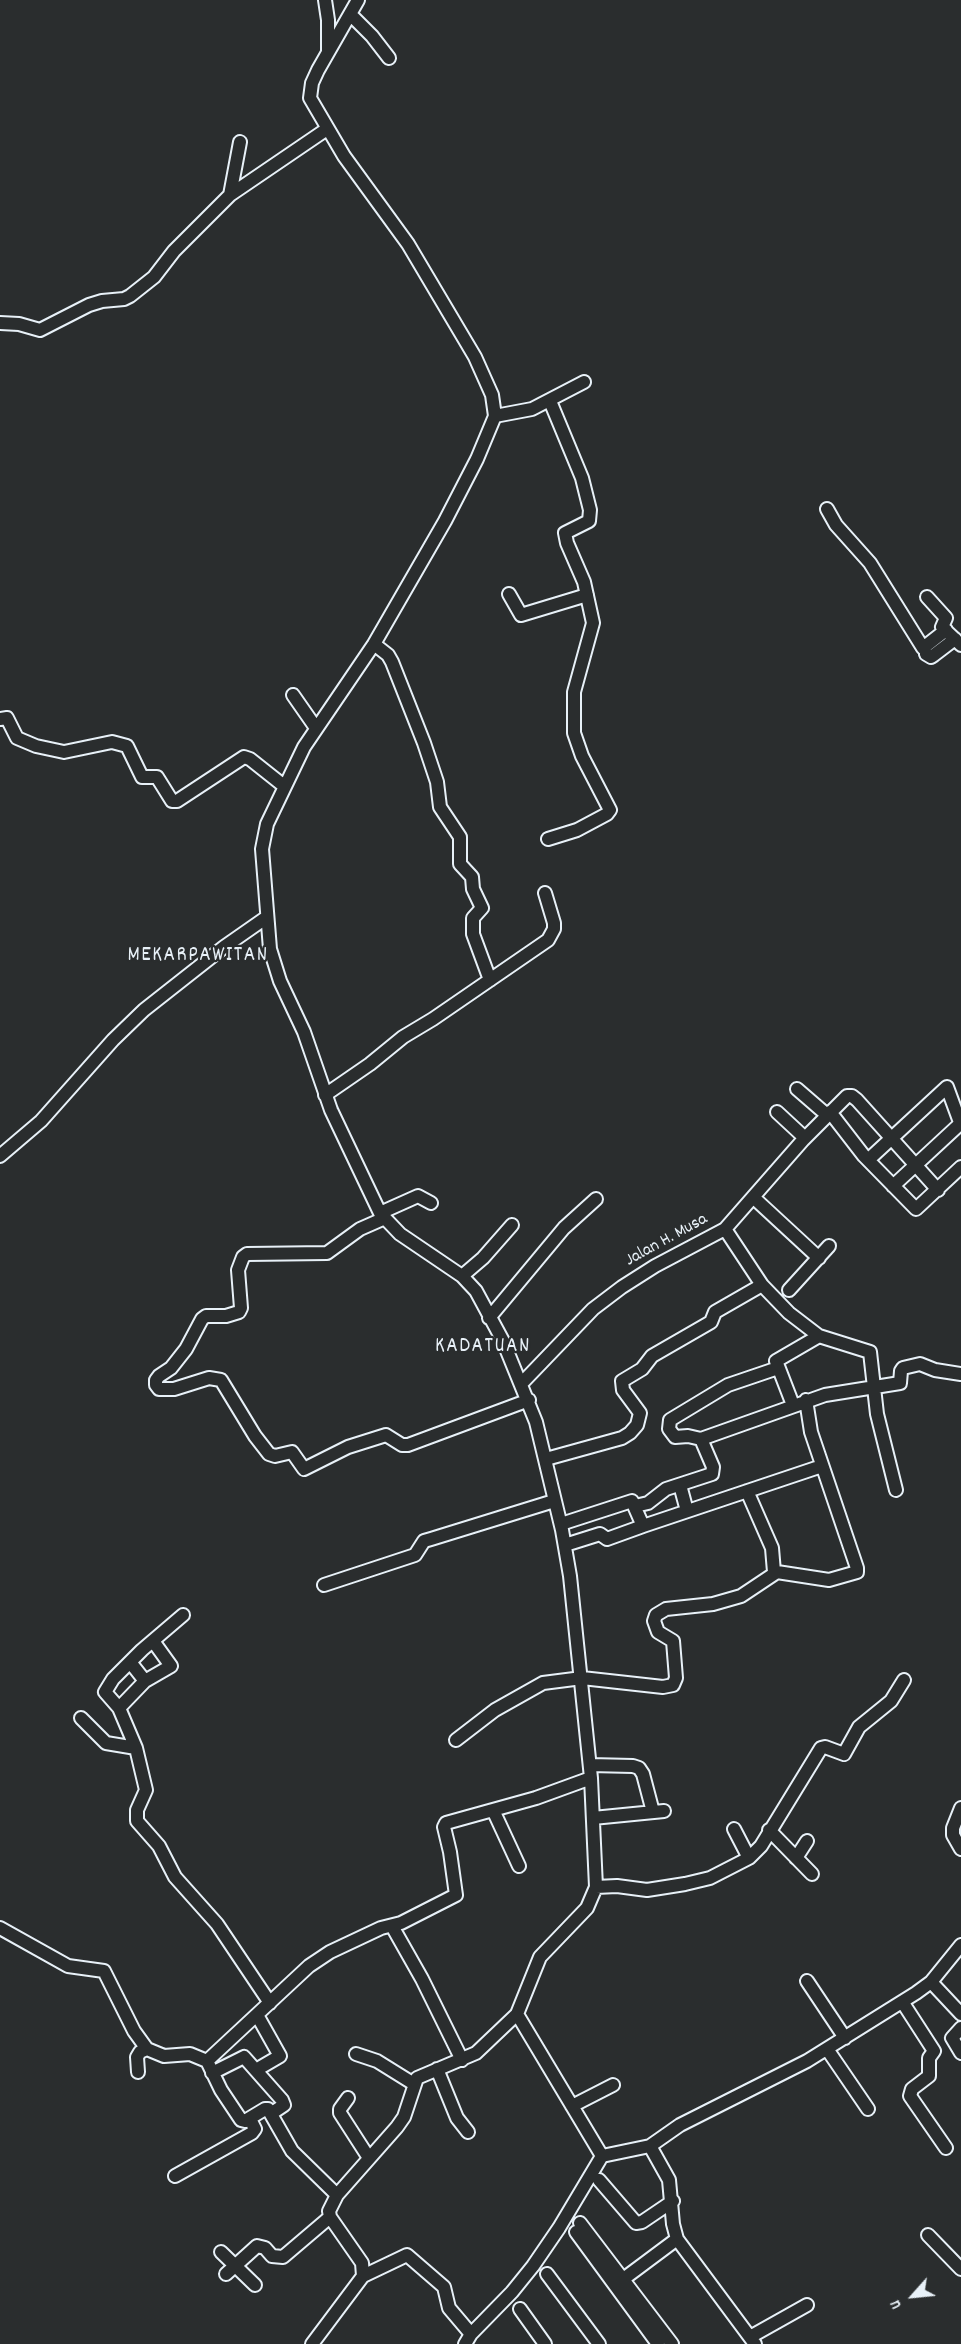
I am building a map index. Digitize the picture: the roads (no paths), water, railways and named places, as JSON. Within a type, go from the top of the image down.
[{"type":"street","points":[[325,0],[328,20],[328,52]]},
{"type":"street","points":[[358,0],[328,52],[309,94],[327,129],[355,172],[408,244],[470,348],[492,395],[495,416],[477,459],[445,521],[374,644],[316,728],[284,786],[267,824],[262,839],[270,949],[274,967],[304,1032],[325,1095],[383,1216],[400,1234],[462,1275],[476,1291],[503,1341],[528,1400],[546,1459],[565,1545],[582,1678],[596,1887],[587,1908],[540,1957],[517,2014],[477,2053],[420,2076],[414,2084],[404,2117],[337,2195],[329,2211],[330,2217],[362,2263],[363,2276]]},
{"type":"street","points":[[350,14],[372,36],[389,58]]},
{"type":"street","points":[[0,323],[19,324],[40,330],[88,305],[130,296],[154,277],[174,251],[230,195],[327,129]]},
{"type":"street","points":[[230,195],[240,142]]},
{"type":"street","points":[[495,416],[532,409],[584,382]]},
{"type":"street","points":[[548,839],[577,830],[610,811],[582,756],[574,733],[574,692],[593,624],[588,595],[565,533],[590,521],[589,502],[572,450],[550,401]]},
{"type":"street","points":[[827,509],[836,525],[870,562],[923,648],[954,638]]},
{"type":"street","points":[[509,594],[521,615],[588,595]]},
{"type":"street","points":[[927,597],[946,618],[942,626],[954,638]]},
{"type":"street","points":[[926,654],[934,656],[954,638]]},
{"type":"street","points":[[374,644],[388,655],[392,662],[424,743],[436,782],[440,807],[460,837],[460,864],[472,877],[482,908],[472,918],[472,934],[490,980]]},
{"type":"street","points":[[293,695],[316,728]]},
{"type":"street","points":[[0,719],[7,718],[18,737],[36,746],[64,752],[112,742],[127,746],[142,777],[157,777],[174,802],[244,757],[250,759],[284,786]]},
{"type":"street","points":[[325,1095],[370,1064],[403,1037],[548,940],[554,923],[545,893]]},
{"type":"street","points":[[0,1156],[41,1121],[144,1010],[196,968],[267,917]]},
{"type":"street","points":[[868,1160],[947,1087],[961,1124],[893,1186]]},
{"type":"street","points":[[797,1089],[828,1113],[868,1160],[916,1209],[961,1167]]},
{"type":"street","name":"Jalan H. Musa","points":[[521,1384],[593,1309],[655,1266],[725,1229],[805,1138],[847,1096],[852,1096],[857,1100],[892,1138]]},
{"type":"street","points":[[777,1112],[805,1138]]},
{"type":"street","points":[[892,1138],[938,1190]]},
{"type":"street","points":[[431,1203],[418,1196],[360,1229],[327,1253],[247,1254],[243,1257],[238,1270],[241,1308],[239,1312],[226,1316],[206,1316],[202,1319],[178,1360],[156,1380],[156,1385],[159,1389],[174,1389],[209,1378],[221,1380],[255,1436],[269,1454],[275,1456],[291,1452],[304,1469],[348,1447],[386,1436],[408,1445],[528,1400]]},
{"type":"street","points":[[753,1197],[819,1258]]},
{"type":"street","points":[[489,1318],[564,1228],[596,1199]]},
{"type":"street","points":[[462,1275],[483,1258],[512,1225]]},
{"type":"street","points":[[725,1229],[762,1285],[789,1313],[819,1336],[870,1352],[877,1414],[896,1490]]},
{"type":"street","points":[[789,1290],[829,1246]]},
{"type":"street","points":[[546,1459],[622,1438],[630,1433],[637,1425],[640,1413],[623,1390],[622,1381],[642,1369],[652,1356],[711,1322],[715,1312],[762,1285]]},
{"type":"street","points":[[793,1405],[778,1368],[777,1359],[819,1336]]},
{"type":"street","points":[[778,1368],[728,1385],[669,1420],[669,1429],[675,1437],[701,1438],[806,1400],[899,1383],[902,1369],[919,1364],[935,1370],[961,1374]]},
{"type":"street","points":[[456,1740],[495,1710],[535,1686],[555,1680],[582,1678],[663,1687],[673,1685],[676,1678],[673,1641],[658,1632],[655,1626],[656,1615],[666,1609],[713,1604],[744,1595],[774,1572],[829,1580],[855,1574],[858,1570],[811,1432],[806,1400]]},
{"type":"street","points":[[635,1506],[648,1503],[666,1489],[709,1476],[713,1471],[701,1438]]},
{"type":"street","points":[[565,1545],[600,1534],[607,1539],[822,1466]]},
{"type":"street","points":[[680,1485],[687,1511]]},
{"type":"street","points":[[747,1491],[772,1548],[774,1572]]},
{"type":"street","points":[[324,1585],[415,1555],[424,1541],[554,1501]]},
{"type":"street","points":[[561,1524],[633,1502],[643,1526]]},
{"type":"street","points":[[183,1615],[130,1662],[105,1690],[106,1695],[119,1708],[136,1748],[146,1790],[137,1810],[137,1821],[159,1846],[175,1877],[217,1924],[270,2003]]},
{"type":"street","points":[[119,1708],[145,1682],[171,1666],[153,1641]]},
{"type":"street","points":[[130,1662],[145,1682]]},
{"type":"street","points":[[596,1887],[617,1886],[648,1890],[685,1884],[710,1878],[749,1858],[760,1846],[821,1748],[825,1747],[841,1754],[845,1752],[859,1727],[891,1701],[904,1680]]},
{"type":"street","points":[[81,1718],[106,1743],[136,1748]]},
{"type":"street","points":[[207,2061],[309,1966],[330,1952],[456,1896],[444,1824],[536,1798],[590,1771],[633,1766],[639,1768],[659,1811],[593,1818]]},
{"type":"street","points":[[494,1810],[519,1866]]},
{"type":"street","points":[[960,1811],[953,1828],[953,1835],[961,1849]]},
{"type":"street","points":[[734,1829],[749,1858]]},
{"type":"street","points":[[769,1830],[812,1874]]},
{"type":"street","points":[[796,1858],[807,1841]]},
{"type":"street","points":[[392,1926],[422,1979],[462,2060]]},
{"type":"street","points":[[0,1928],[68,1966],[104,1971],[134,2031],[147,2049],[164,2056],[190,2055],[207,2061],[238,2117],[243,2121],[268,2109],[291,2151],[337,2195]]},
{"type":"street","points":[[312,2344],[363,2276],[406,2255],[441,2284],[446,2291],[447,2305],[468,2339],[528,2272],[559,2228],[602,2156],[650,2146],[680,2125],[783,2074],[827,2049],[903,2003],[930,1982],[959,1953]]},
{"type":"street","points":[[807,1981],[845,2038]]},
{"type":"street","points":[[930,1982],[961,2014]]},
{"type":"street","points":[[903,2003],[934,2051],[929,2058],[929,2076],[912,2089],[910,2096],[946,2148]]},
{"type":"street","points":[[517,2014],[602,2156]]},
{"type":"street","points":[[256,2070],[280,2056],[257,2015]]},
{"type":"street","points":[[961,2028],[952,2038],[961,2053]]},
{"type":"street","points":[[138,2072],[137,2057],[140,2052],[147,2049]]},
{"type":"street","points":[[827,2049],[868,2109]]},
{"type":"street","points":[[356,2054],[377,2061],[414,2084]]},
{"type":"street","points":[[212,2073],[244,2057],[282,2100],[284,2105],[272,2113]]},
{"type":"street","points":[[437,2069],[458,2118],[468,2132]]},
{"type":"street","points":[[572,2106],[613,2085]]},
{"type":"street","points":[[348,2098],[340,2109],[340,2113],[369,2158]]},
{"type":"street","points":[[175,2176],[252,2133],[255,2129],[250,2119]]},
{"type":"street","points":[[650,2146],[669,2180],[673,2224],[677,2239],[753,2340],[807,2305]]},
{"type":"street","points":[[599,2180],[636,2223],[642,2222],[672,2201]]},
{"type":"street","points":[[226,2274],[257,2246],[266,2248],[272,2256],[283,2257],[330,2217]]},
{"type":"street","points":[[578,2228],[672,2344]]},
{"type":"street","points":[[928,2235],[961,2269]]},
{"type":"street","points":[[620,2282],[677,2239]]},
{"type":"street","points":[[221,2252],[236,2264],[255,2285]]},
{"type":"street","points":[[547,2274],[593,2342]]},
{"type":"street","points":[[620,2282],[658,2344]]},
{"type":"street","points":[[520,2309],[545,2344]]},
{"type":"district","name":"MEKARPAWITAN","points":[[198,957]]},
{"type":"district","name":"KADATUAN","points":[[483,1348]]}]
